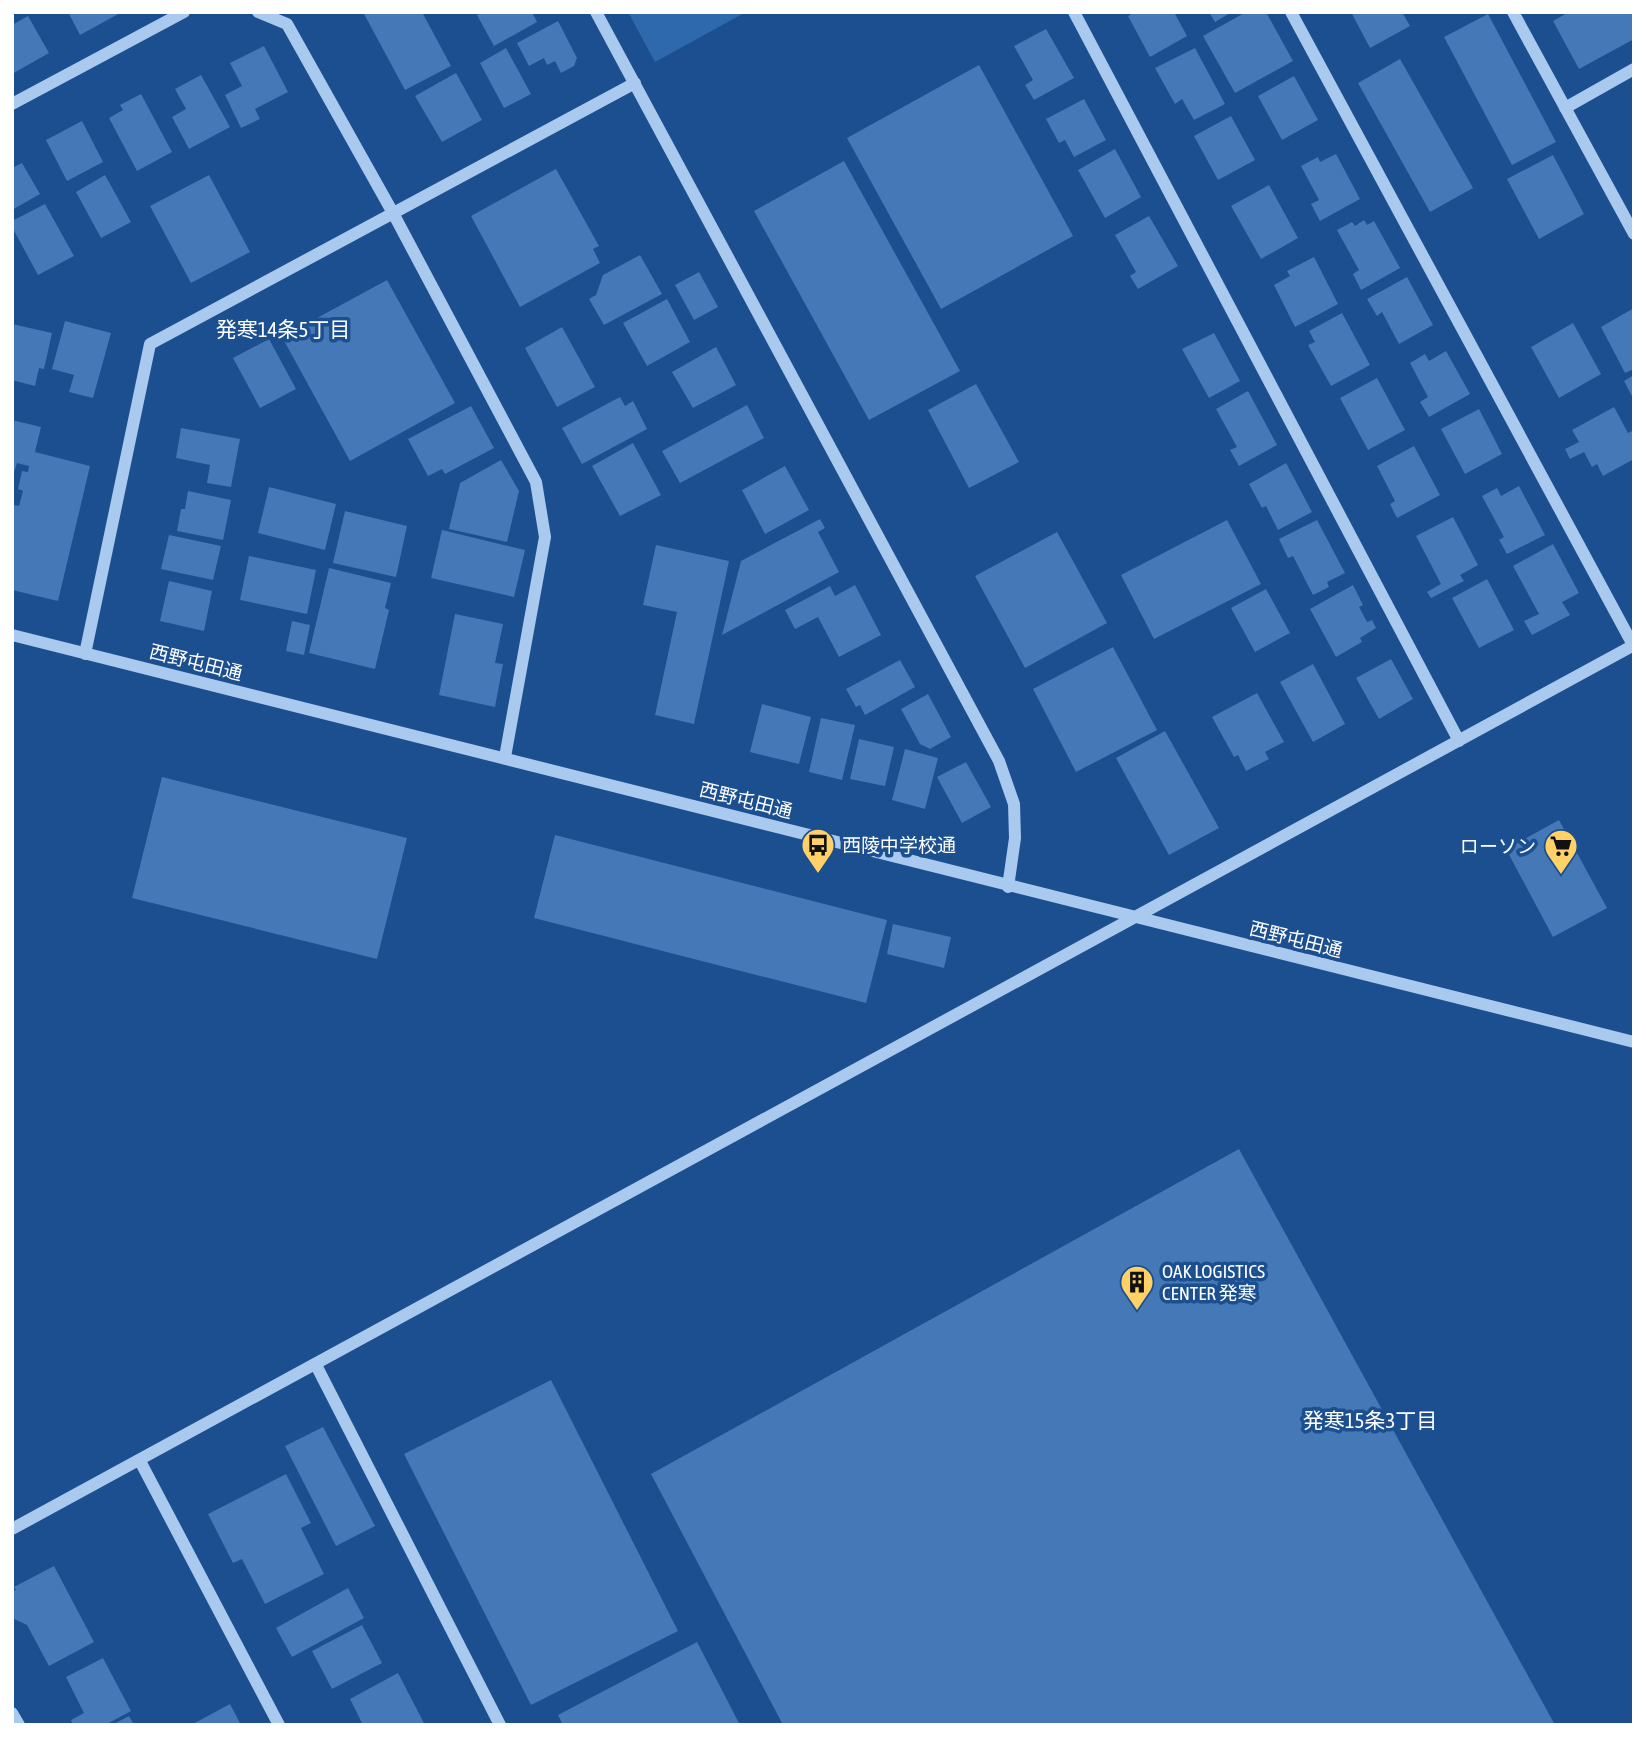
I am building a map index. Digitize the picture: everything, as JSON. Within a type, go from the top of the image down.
[{"type":"street","points":[[12,104],[184,12]]},
{"type":"street","points":[[258,12],[286,24],[393,213],[536,482],[545,537],[505,757]]},
{"type":"street","points":[[596,12],[999,761],[1014,804],[1015,838],[1008,887]]},
{"type":"street","points":[[1074,12],[1459,741]]},
{"type":"street","points":[[12,1530],[1634,645],[1291,12]]},
{"type":"street","points":[[1513,12],[1634,234]]},
{"type":"street","points":[[1565,108],[1634,69]]},
{"type":"street","points":[[85,654],[149,344],[635,83]]},
{"type":"street","name":"西野屯田通","points":[[12,635],[1634,1042]]},
{"type":"street","points":[[316,1366],[499,1725]]},
{"type":"street","points":[[140,1461],[279,1725]]},
{"type":"street","points":[[12,1713],[19,1725]]},
{"type":"shaded area","points":[[628,12],[746,12],[655,62]]},
{"type":"building","points":[[68,12],[122,12],[80,35]]},
{"type":"building","points":[[363,12],[422,12],[451,66],[405,90]]},
{"type":"building","points":[[482,12],[532,12],[537,22],[494,46],[477,15]]},
{"type":"building","points":[[1135,12],[1174,12],[1187,36],[1150,57],[1128,16]]},
{"type":"building","points":[[1209,12],[1232,12],[1215,22]]},
{"type":"building","points":[[1246,12],[1266,12],[1293,61],[1235,93],[1203,36]]},
{"type":"building","points":[[1351,12],[1402,12],[1410,26],[1370,48]]},
{"type":"building","points":[[1569,12],[1634,12],[1634,39],[1579,69],[1553,21]]},
{"type":"building","points":[[1488,14],[1556,142],[1512,165],[1444,37]]},
{"type":"building","points":[[28,16],[49,53],[12,74],[12,25]]},
{"type":"building","points":[[558,21],[577,58],[574,66],[561,73],[555,61],[547,65],[544,58],[529,66],[517,43]]},
{"type":"building","points":[[1046,29],[1074,78],[1034,100],[1025,85],[1033,80],[1014,46]]},
{"type":"building","points":[[264,46],[288,92],[255,109],[260,119],[241,128],[225,95],[242,86],[230,63]]},
{"type":"building","points":[[506,48],[531,94],[504,108],[480,63]]},
{"type":"building","points":[[1195,48],[1225,104],[1194,120],[1182,99],[1175,104],[1155,68]]},
{"type":"building","points":[[1400,59],[1473,188],[1430,212],[1358,83]]},
{"type":"building","points":[[979,65],[1073,236],[941,309],[847,138]]},
{"type":"building","points":[[456,73],[482,120],[442,142],[415,96]]},
{"type":"building","points":[[201,75],[230,127],[189,149],[172,117],[186,109],[175,89]]},
{"type":"building","points":[[1294,76],[1318,120],[1282,140],[1258,96]]},
{"type":"building","points":[[141,94],[172,152],[137,171],[109,118],[123,110],[120,105]]},
{"type":"building","points":[[1084,99],[1106,140],[1074,157],[1065,140],[1059,143],[1046,119]]},
{"type":"building","points":[[1231,116],[1255,160],[1218,180],[1194,136]]},
{"type":"building","points":[[82,121],[103,162],[67,181],[46,140]]},
{"type":"building","points":[[1115,149],[1141,197],[1105,218],[1078,170]]},
{"type":"building","points":[[1336,154],[1360,199],[1320,221],[1311,204],[1319,200],[1301,166],[1318,157],[1320,162]]},
{"type":"building","points":[[1553,155],[1584,214],[1539,239],[1507,179]]},
{"type":"building","points":[[844,161],[960,371],[869,420],[754,211]]},
{"type":"building","points":[[22,163],[40,194],[12,210],[12,168]]},
{"type":"building","points":[[556,169],[599,246],[593,249],[600,263],[520,307],[471,216]]},
{"type":"building","points":[[105,175],[131,222],[101,238],[76,192]]},
{"type":"building","points":[[209,175],[250,252],[191,283],[150,206]]},
{"type":"building","points":[[1269,185],[1298,238],[1261,259],[1231,206]]},
{"type":"building","points":[[45,204],[74,256],[38,275],[12,227],[12,221]]},
{"type":"building","points":[[1149,216],[1178,266],[1138,289],[1130,276],[1136,272],[1115,235]]},
{"type":"building","points":[[1364,220],[1367,225],[1374,221],[1400,268],[1361,290],[1353,274],[1359,270],[1337,230],[1352,222],[1355,226]]},
{"type":"building","points":[[640,255],[662,294],[604,325],[589,299],[596,295],[603,275]]},
{"type":"building","points":[[1314,257],[1338,304],[1295,327],[1274,285],[1290,276],[1287,271]]},
{"type":"building","points":[[699,272],[718,307],[694,320],[675,285]]},
{"type":"building","points":[[1407,277],[1433,325],[1399,344],[1382,312],[1377,316],[1367,299]]},
{"type":"building","points":[[387,280],[455,403],[350,461],[282,337]]},
{"type":"building","points":[[667,299],[690,342],[647,366],[623,323]]},
{"type":"building","points":[[1634,308],[1634,369],[1625,373],[1601,327]]},
{"type":"building","points":[[1342,313],[1370,365],[1331,386],[1308,345],[1315,342],[1309,331]]},
{"type":"building","points":[[65,321],[111,333],[93,398],[69,392],[74,375],[52,369]]},
{"type":"building","points":[[1573,323],[1601,374],[1559,398],[1531,347]]},
{"type":"building","points":[[12,324],[52,333],[44,369],[39,368],[35,386],[12,380]]},
{"type":"building","points":[[562,327],[595,387],[557,407],[525,348]]},
{"type":"building","points":[[1214,333],[1240,381],[1209,398],[1182,349]]},
{"type":"building","points":[[269,339],[296,389],[260,408],[233,358]]},
{"type":"building","points":[[716,347],[736,385],[693,408],[672,372]]},
{"type":"building","points":[[1446,351],[1470,394],[1429,417],[1420,402],[1428,397],[1410,363],[1425,354],[1429,361]]},
{"type":"building","points":[[1634,375],[1634,400],[1624,381]]},
{"type":"building","points":[[1377,378],[1405,430],[1368,450],[1340,398]]},
{"type":"building","points":[[976,384],[1019,462],[969,488],[928,410]]},
{"type":"building","points":[[1248,391],[1277,445],[1239,466],[1230,450],[1237,447],[1216,409]]},
{"type":"building","points":[[620,397],[625,406],[633,401],[647,429],[582,464],[562,428]]},
{"type":"building","points":[[747,405],[764,438],[680,483],[662,451]]},
{"type":"building","points":[[471,406],[494,448],[445,474],[442,469],[428,476],[408,439]]},
{"type":"building","points":[[1614,407],[1628,433],[1634,430],[1634,459],[1603,476],[1597,464],[1592,467],[1584,452],[1570,459],[1565,449],[1579,442],[1572,430]]},
{"type":"building","points":[[1479,409],[1502,454],[1465,474],[1441,429]]},
{"type":"building","points":[[12,420],[41,427],[35,452],[90,466],[58,601],[12,590],[12,511],[14,505],[19,506],[23,491],[18,489],[22,471],[28,472],[29,466],[17,463],[12,478]]},
{"type":"building","points":[[181,428],[240,439],[231,487],[207,483],[210,465],[176,458]]},
{"type":"building","points":[[633,443],[661,495],[620,516],[592,466]]},
{"type":"building","points":[[1414,446],[1440,495],[1397,518],[1390,504],[1395,501],[1377,466]]},
{"type":"building","points":[[501,460],[519,491],[507,542],[449,529],[460,483]]},
{"type":"building","points":[[1286,463],[1312,512],[1278,530],[1266,506],[1262,508],[1249,484]]},
{"type":"building","points":[[785,466],[809,510],[765,534],[742,490]]},
{"type":"building","points":[[1519,486],[1545,535],[1507,554],[1499,540],[1504,537],[1482,496],[1497,488],[1501,496]]},
{"type":"building","points":[[269,487],[336,504],[325,550],[258,533]]},
{"type":"building","points":[[188,491],[231,500],[223,540],[177,531]]},
{"type":"building","points":[[345,511],[407,526],[396,577],[333,563]]},
{"type":"building","points":[[1453,517],[1478,565],[1460,575],[1464,581],[1431,598],[1427,592],[1441,584],[1416,536]]},
{"type":"building","points":[[820,519],[825,528],[818,532],[839,572],[722,635],[741,561]]},
{"type":"building","points":[[1227,520],[1261,584],[1154,639],[1121,575]]},
{"type":"building","points":[[1317,520],[1345,573],[1327,582],[1329,587],[1313,595],[1293,556],[1288,558],[1279,539]]},
{"type":"building","points":[[442,530],[525,550],[514,597],[431,578]]},
{"type":"building","points":[[1057,532],[1107,623],[1025,668],[975,576]]},
{"type":"building","points":[[169,535],[221,546],[213,580],[161,569]]},
{"type":"building","points":[[1553,544],[1579,593],[1562,602],[1570,615],[1532,635],[1524,621],[1539,614],[1513,566]]},
{"type":"building","points":[[656,545],[729,561],[694,724],[655,715],[677,612],[643,605]]},
{"type":"building","points":[[249,556],[316,570],[307,614],[240,600]]},
{"type":"building","points":[[329,568],[391,583],[385,608],[389,610],[375,669],[309,653]]},
{"type":"building","points":[[1487,579],[1514,630],[1479,648],[1452,598]]},
{"type":"building","points":[[169,581],[212,591],[204,631],[160,621]]},
{"type":"building","points":[[855,585],[881,635],[839,657],[818,617],[795,629],[785,610],[830,586],[835,596]]},
{"type":"building","points":[[1353,585],[1363,605],[1359,607],[1367,622],[1372,620],[1376,628],[1360,638],[1362,642],[1336,657],[1310,609]]},
{"type":"building","points":[[1266,589],[1290,633],[1255,652],[1231,608]]},
{"type":"building","points":[[455,614],[503,624],[495,663],[503,664],[495,707],[439,695]]},
{"type":"building","points":[[292,621],[310,625],[304,655],[286,651]]},
{"type":"building","points":[[1113,647],[1157,730],[1076,772],[1033,689]]},
{"type":"building","points":[[1391,659],[1413,699],[1379,719],[1356,678]]},
{"type":"building","points":[[900,660],[915,687],[865,715],[860,705],[856,707],[846,689]]},
{"type":"building","points":[[1313,664],[1345,724],[1313,742],[1280,682]]},
{"type":"building","points":[[1257,693],[1284,742],[1265,752],[1269,759],[1246,771],[1238,755],[1234,757],[1212,717]]},
{"type":"building","points":[[928,694],[951,737],[930,749],[920,744],[901,709]]},
{"type":"building","points":[[762,704],[811,717],[799,764],[750,752]]},
{"type":"building","points":[[821,718],[855,725],[842,780],[809,772]]},
{"type":"building","points":[[1165,731],[1219,828],[1169,855],[1116,758]]},
{"type":"building","points":[[859,739],[894,747],[885,786],[850,779]]},
{"type":"building","points":[[905,749],[938,758],[925,809],[892,800]]},
{"type":"building","points":[[966,762],[991,807],[962,823],[937,777]]},
{"type":"building","points":[[162,777],[407,838],[377,959],[132,898]]},
{"type":"building","points":[[1559,820],[1607,908],[1553,937],[1506,849]]},
{"type":"building","points":[[555,835],[887,920],[866,1003],[534,918]]},
{"type":"building","points":[[893,924],[951,937],[944,968],[887,954]]},
{"type":"building","name":"OAK LOGISTICS CENTER 発寒","points":[[1239,1149],[1555,1725],[783,1725],[651,1474]]},
{"type":"building","points":[[551,1380],[678,1631],[531,1705],[404,1454]]},
{"type":"building","points":[[323,1427],[375,1526],[336,1546],[285,1446]]},
{"type":"building","points":[[286,1474],[311,1523],[301,1528],[324,1574],[265,1604],[242,1559],[233,1563],[208,1514]]},
{"type":"building","points":[[54,1566],[94,1642],[49,1666],[27,1625],[12,1618],[12,1592],[16,1590],[14,1587]]},
{"type":"building","points":[[348,1588],[364,1618],[292,1657],[276,1628]]},
{"type":"building","points":[[362,1625],[382,1663],[332,1689],[312,1651]]},
{"type":"building","points":[[697,1642],[740,1725],[563,1725],[558,1715]]},
{"type":"building","points":[[103,1658],[131,1711],[105,1725],[73,1725],[71,1720],[84,1713],[66,1677]]},
{"type":"building","points":[[398,1673],[425,1725],[363,1725],[350,1699]]},
{"type":"building","points":[[230,1704],[241,1725],[191,1725]]},
{"type":"building","points":[[129,1716],[134,1725],[112,1725]]},
{"type":"place","name":"西陵中学校通","points":[[818,875]]},
{"type":"place","name":"ローソン","points":[[1561,876]]},
{"type":"place","name":"OAK LOGISTICS CENTER 発寒","points":[[1137,1312]]},
{"type":"district","name":"発寒14条5丁目","points":[[283,329]]},
{"type":"district","name":"発寒15条3丁目","points":[[1370,1420]]}]
